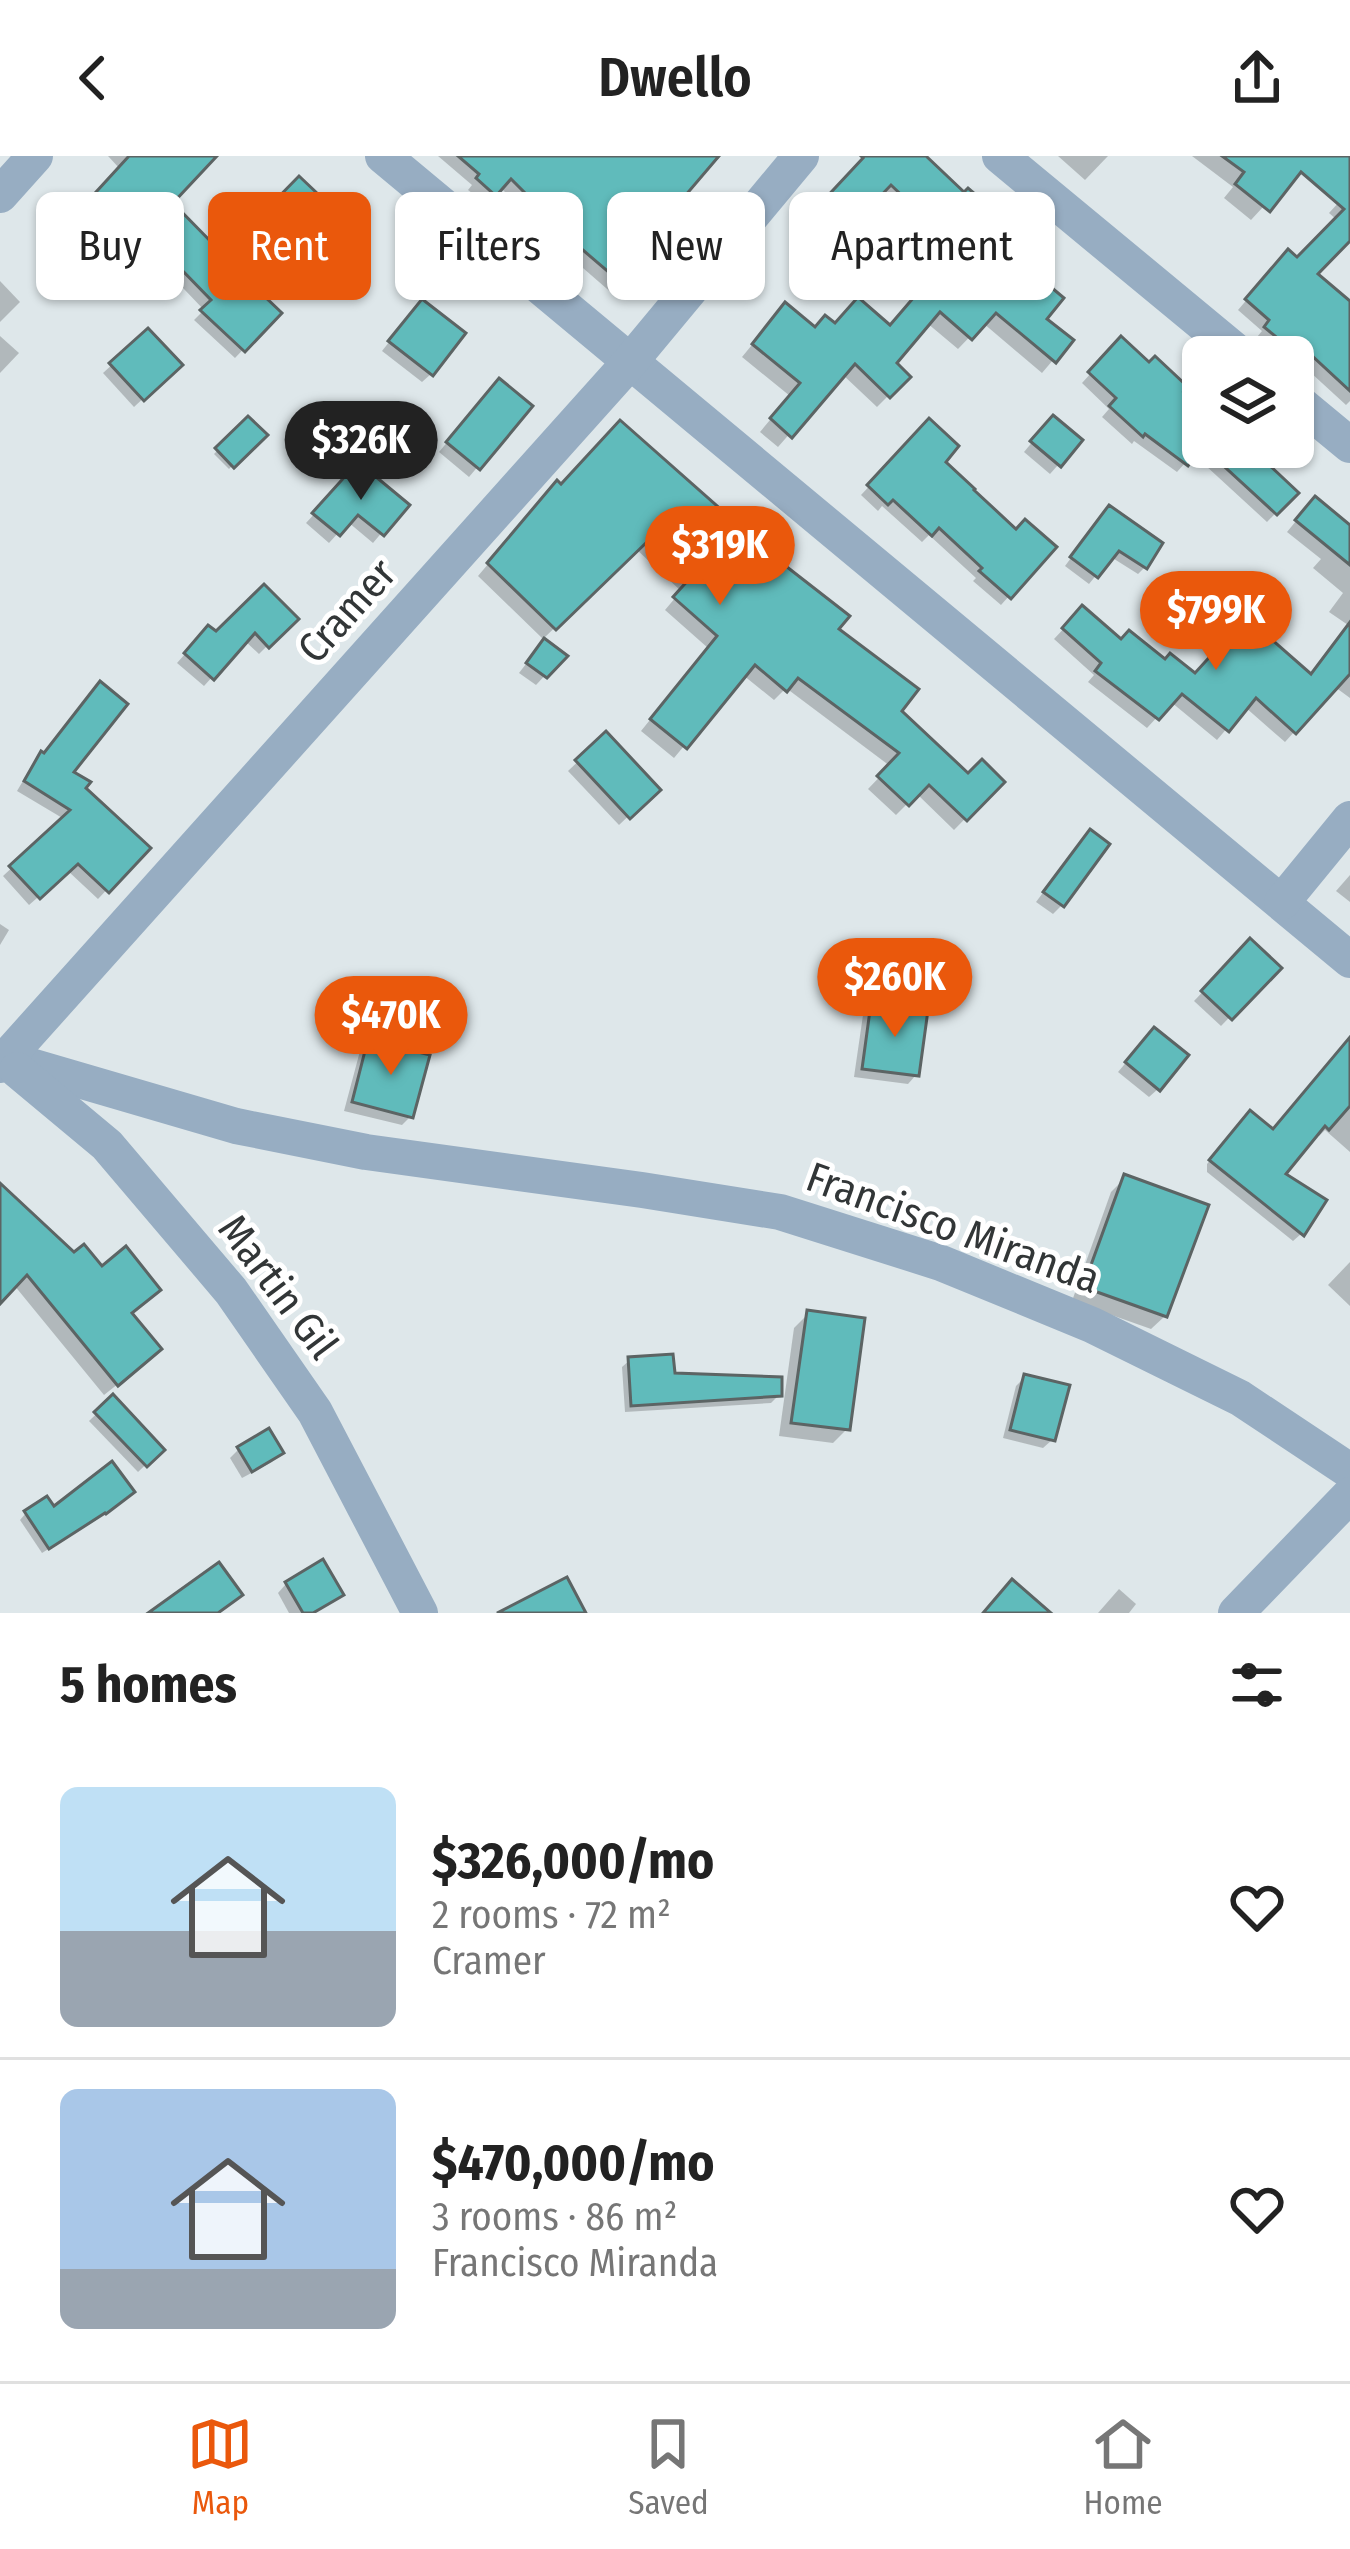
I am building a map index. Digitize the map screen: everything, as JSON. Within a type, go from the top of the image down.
[{"type":"street","points":[[0,195],[34,156]]},
{"type":"street","points":[[383,156],[1350,960]]},
{"type":"street","name":"Cramer","points":[[2,1061],[629,363],[801,156]]},
{"type":"street","points":[[1000,156],[1218,336]]},
{"type":"street","points":[[1314,415],[1350,445]]},
{"type":"street","points":[[1282,902],[1350,819]]},
{"type":"street","name":"Francisco Miranda","points":[[2,1061],[236,1126],[366,1152],[780,1212],[941,1263],[1092,1325],[1240,1398],[1350,1471]]},
{"type":"street","name":"Martin Gil","points":[[2,1061],[107,1145],[231,1291],[315,1412],[420,1613]]},
{"type":"street","points":[[1236,1613],[1350,1495]]},
{"type":"building","points":[[129,156],[217,156],[183,192],[96,192]]},
{"type":"building","points":[[458,156],[719,156],[688,192],[607,192],[607,271],[583,250],[583,192],[524,192],[511,179],[500,192],[492,192],[476,178],[479,174]]},
{"type":"building","points":[[926,156],[964,192],[898,192],[891,185],[884,192],[831,192],[863,158]]},
{"type":"building","points":[[1222,156],[1350,156],[1350,241],[1318,274],[1350,301],[1350,391],[1314,358],[1314,336],[1275,336],[1264,327],[1269,320],[1245,299],[1288,249],[1297,257],[1344,209],[1301,172],[1270,212],[1235,184],[1244,172]]},
{"type":"building","points":[[299,176],[316,192],[283,192]]},
{"type":"building","points":[[184,214],[208,239],[208,297],[184,272]]},
{"type":"building","points":[[1055,290],[1064,298],[1047,319],[1074,340],[1056,363],[996,313],[972,340],[940,312],[897,363],[911,377],[890,398],[855,364],[792,438],[770,418],[800,383],[752,344],[785,302],[815,327],[825,315],[835,323],[855,300],[861,300],[890,325],[911,300],[1055,300]]},
{"type":"building","points":[[211,300],[268,300],[282,313],[245,352],[200,310]]},
{"type":"building","points":[[421,300],[466,333],[433,376],[388,341]]},
{"type":"building","points":[[148,328],[183,365],[144,401],[109,363]]},
{"type":"building","points":[[1121,336],[1149,362],[1155,356],[1182,381],[1182,462],[1145,434],[1143,437],[1109,406],[1116,398],[1088,372]]},
{"type":"building","points":[[499,378],[533,406],[480,470],[446,442]]},
{"type":"building","points":[[1053,415],[1083,440],[1061,467],[1030,441]]},
{"type":"building","points":[[248,416],[268,435],[234,468],[215,448]]},
{"type":"building","points":[[929,418],[959,446],[946,462],[1016,529],[1025,519],[1057,547],[1011,599],[939,528],[932,536],[893,500],[888,505],[867,485]]},
{"type":"building","points":[[620,420],[733,520],[728,525],[774,566],[778,560],[850,616],[839,629],[919,689],[902,711],[968,773],[982,759],[1005,782],[967,821],[929,785],[909,806],[877,776],[899,753],[798,678],[787,692],[755,665],[687,749],[650,719],[717,636],[673,597],[690,578],[649,540],[556,630],[487,563],[557,480],[561,484]]},
{"type":"building","points":[[358,462],[410,505],[384,536],[358,515],[340,536],[312,513]]},
{"type":"building","points":[[1226,468],[1272,468],[1299,493],[1277,515]]},
{"type":"building","points":[[1315,496],[1350,525],[1350,565],[1295,520]]},
{"type":"building","points":[[1109,505],[1163,543],[1147,569],[1119,551],[1098,578],[1070,557]]},
{"type":"building","points":[[264,584],[299,619],[269,648],[255,633],[214,680],[184,653],[208,625],[216,631]]},
{"type":"building","points":[[1082,605],[1121,639],[1129,630],[1165,659],[1170,653],[1195,673],[1246,617],[1311,674],[1350,622],[1350,674],[1296,734],[1256,698],[1229,732],[1182,694],[1159,720],[1095,671],[1101,663],[1062,628]]},
{"type":"building","points":[[544,638],[568,656],[547,678],[526,663]]},
{"type":"building","points":[[100,681],[128,704],[74,772],[91,782],[86,788],[151,848],[109,893],[78,864],[40,899],[9,866],[70,810],[24,781],[41,751]]},
{"type":"building","points":[[606,731],[661,790],[630,819],[575,760]]},
{"type":"building","points":[[1090,829],[1110,844],[1064,907],[1043,892]]},
{"type":"building","points":[[1250,938],[1282,968],[1232,1020],[1201,991]]},
{"type":"building","points":[[871,1003],[928,1010],[919,1076],[862,1069]]},
{"type":"building","points":[[1154,1027],[1189,1055],[1160,1091],[1125,1062]]},
{"type":"building","points":[[1350,1037],[1350,1106],[1329,1130],[1325,1126],[1286,1174],[1327,1200],[1304,1236],[1209,1160],[1250,1110],[1273,1129]]},
{"type":"building","points":[[368,1039],[430,1055],[413,1118],[352,1102]]},
{"type":"building","points":[[1124,1174],[1209,1205],[1167,1317],[1083,1287]]},
{"type":"building","points":[[0,1183],[74,1252],[84,1244],[102,1266],[126,1246],[161,1290],[132,1313],[162,1349],[118,1386],[27,1275],[0,1304]]},
{"type":"building","points":[[807,1310],[865,1318],[850,1430],[791,1423]]},
{"type":"building","points":[[673,1354],[675,1373],[782,1377],[782,1396],[631,1406],[628,1357]]},
{"type":"building","points":[[1024,1374],[1070,1385],[1055,1441],[1010,1430]]},
{"type":"building","points":[[113,1394],[165,1450],[147,1467],[94,1412]]},
{"type":"building","points":[[269,1428],[284,1453],[252,1472],[237,1447]]},
{"type":"building","points":[[112,1461],[135,1492],[49,1549],[24,1511],[47,1496],[54,1506]]},
{"type":"building","points":[[323,1559],[344,1595],[313,1613],[303,1613],[285,1582]]},
{"type":"building","points":[[219,1562],[243,1595],[218,1613],[148,1613]]},
{"type":"building","points":[[567,1577],[586,1613],[497,1613]]},
{"type":"building","points":[[1012,1579],[1051,1613],[983,1613]]}]
